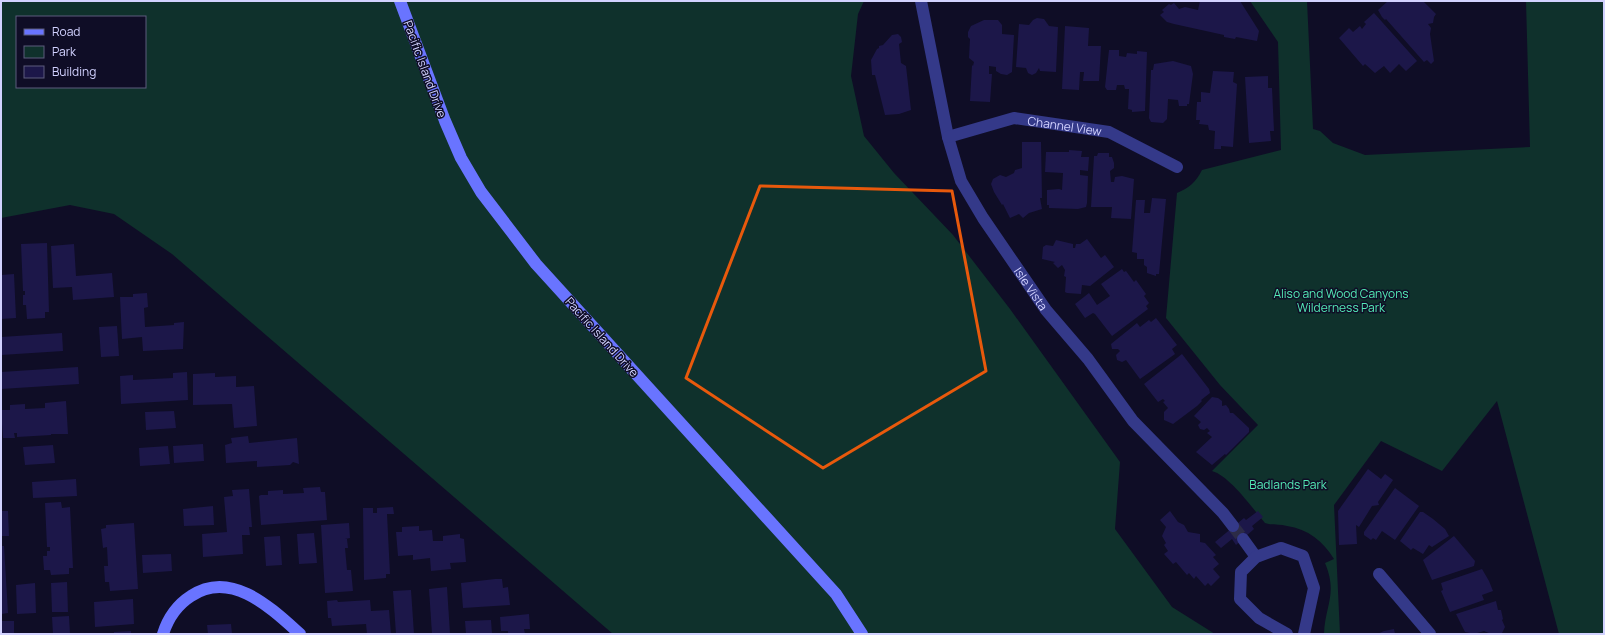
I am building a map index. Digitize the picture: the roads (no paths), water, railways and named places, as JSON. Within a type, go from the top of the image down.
[{"type":"main road","name":"Pacific Island Drive","points":[[400,1],[445,121],[462,158],[481,192],[536,264],[836,594],[862,634]]},
{"type":"main road","points":[[163,634],[168,620],[182,602],[200,590],[212,587],[228,586],[246,592],[300,634]]},
{"type":"street","name":"Isle Vista","points":[[921,1],[948,137],[962,180],[983,218],[1046,310],[1088,359],[1133,421],[1223,513],[1233,526]]},
{"type":"street","name":"Channel View","points":[[948,137],[1014,118],[1109,132],[1177,167]]},
{"type":"street","points":[[1243,539],[1256,557]]},
{"type":"street","points":[[1287,634],[1259,618],[1240,599],[1241,572],[1256,557],[1281,548],[1304,556],[1314,588],[1304,634]]},
{"type":"street","points":[[1379,574],[1430,634]]},
{"type":"tunnel","points":[[1233,526],[1243,539]]},
{"type":"park label","name":"Aliso and Wood Canyons Wilderness Park","points":[[1341,300]]},
{"type":"park label","name":"Badlands Park","points":[[1288,484]]}]
